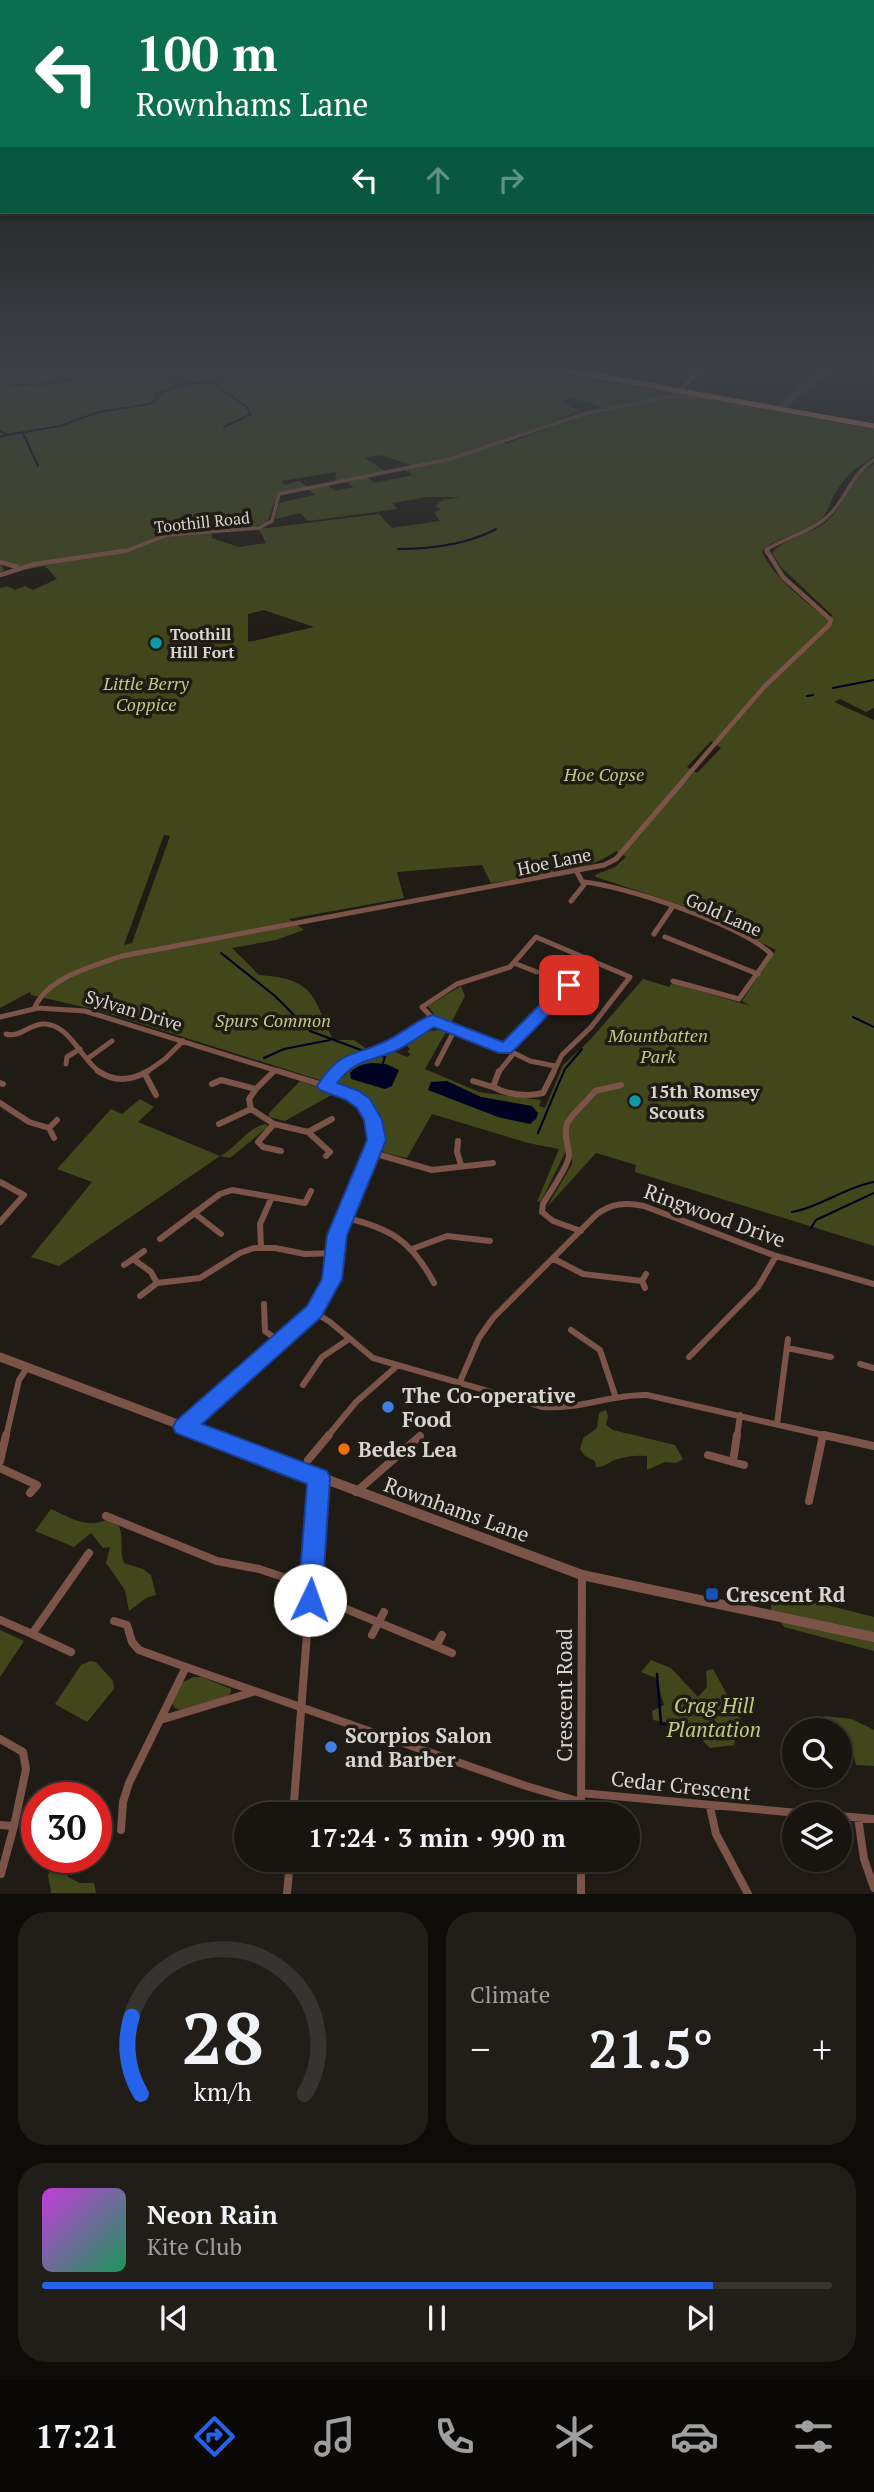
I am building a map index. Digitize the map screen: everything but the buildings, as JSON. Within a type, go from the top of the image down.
[{"type":"street","name":"Toothill Road","points":[[0,575],[24,566],[126,551],[167,535],[259,528],[272,521],[278,496],[283,493],[455,457]]},
{"type":"street","name":"Hoe Lane","points":[[0,1017],[34,1007],[35,1000],[44,990],[93,966],[122,956],[604,865],[621,854],[737,717],[784,666],[819,637],[829,625],[829,616],[783,576],[769,559],[766,550],[811,528],[831,514],[849,480],[874,460]]},
{"type":"street","points":[[1,563],[24,566]]},
{"type":"street","points":[[0,575],[6,568],[1,563]]},
{"type":"street","points":[[571,901],[584,882],[577,872]]},
{"type":"street","name":"Gold Lane","points":[[584,882],[604,884],[712,920],[769,951],[771,956],[758,974]]},
{"type":"street","points":[[654,934],[673,906]]},
{"type":"street","points":[[473,1082],[502,1092],[539,1095],[545,1090],[555,1066],[591,1027],[630,977],[536,937],[514,964],[504,970],[457,984],[422,1007],[433,1021],[530,1060],[555,1066]]},
{"type":"street","points":[[665,937],[758,974],[739,999],[673,981]]},
{"type":"street","points":[[505,1049],[594,961]]},
{"type":"street","points":[[514,964],[537,972]]},
{"type":"street","points":[[546,976],[569,985]]},
{"type":"street","name":"Sylvan Drive","points":[[34,1007],[62,1006],[98,1014],[326,1086],[363,1103],[373,1120],[377,1140],[337,1235],[332,1279],[314,1312],[184,1427]]},
{"type":"street","points":[[326,1086],[340,1066],[351,1059],[390,1047],[433,1021]]},
{"type":"street","points":[[12,1037],[33,1027],[50,1026],[67,1033],[96,1070],[108,1076],[122,1078],[145,1073],[166,1059],[183,1041]]},
{"type":"street","points":[[437,1064],[455,1029]]},
{"type":"street","points":[[87,1059],[112,1041]]},
{"type":"street","points":[[55,1059],[66,1062],[80,1049]]},
{"type":"street","points":[[493,1087],[499,1070],[514,1053]]},
{"type":"street","points":[[275,1070],[249,1099],[251,1109],[275,1124],[308,1132],[330,1152],[326,1156]]},
{"type":"street","points":[[221,1080],[222,1072]]},
{"type":"street","points":[[145,1073],[156,1095]]},
{"type":"street","points":[[212,1084],[221,1080],[256,1089]]},
{"type":"street","points":[[581,1231],[549,1220],[542,1212],[543,1204],[569,1158],[565,1129],[570,1118],[584,1107],[591,1093],[621,1085]]},
{"type":"street","points":[[0,1103],[26,1121],[49,1128],[54,1138]]},
{"type":"street","points":[[219,1124],[251,1109]]},
{"type":"street","points":[[308,1132],[322,1122],[332,1119]]},
{"type":"street","points":[[49,1128],[57,1120]]},
{"type":"street","points":[[275,1124],[258,1142],[264,1147],[281,1151]]},
{"type":"street","points":[[458,1141],[461,1164]]},
{"type":"street","points":[[373,1153],[432,1170],[461,1164],[493,1163]]},
{"type":"street","points":[[0,1182],[24,1195],[0,1222]]},
{"type":"street","points":[[160,1239],[220,1194],[232,1190],[315,1205]]},
{"type":"street","points":[[305,1203],[311,1191]]},
{"type":"street","points":[[261,1247],[260,1224],[272,1197]]},
{"type":"street","name":"Ringwood Drive","points":[[459,1384],[485,1328],[607,1207],[631,1203],[651,1208],[776,1256],[874,1284]]},
{"type":"street","points":[[194,1213],[221,1234]]},
{"type":"street","points":[[343,1217],[385,1227],[423,1261],[434,1283]]},
{"type":"street","points":[[412,1249],[437,1238],[489,1241]]},
{"type":"street","points":[[140,1296],[157,1283],[200,1278],[211,1274],[240,1254],[261,1247],[305,1254],[336,1253]]},
{"type":"street","points":[[124,1265],[144,1251]]},
{"type":"street","points":[[689,1357],[758,1287],[776,1256]]},
{"type":"street","points":[[133,1259],[151,1272],[157,1283]]},
{"type":"street","points":[[554,1259],[583,1274],[644,1281]]},
{"type":"street","points":[[264,1304],[265,1331],[280,1342]]},
{"type":"street","points":[[314,1312],[333,1322],[373,1358],[551,1408],[573,1406],[615,1395],[647,1395],[874,1446]]},
{"type":"street","points":[[571,1330],[600,1350],[615,1395]]},
{"type":"street","points":[[303,1385],[322,1357],[349,1339]]},
{"type":"street","points":[[777,1424],[787,1343],[831,1357]]},
{"type":"street","name":"Rownhams Lane","points":[[0,1357],[582,1575],[874,1637]]},
{"type":"street","points":[[860,1364],[873,1365]]},
{"type":"street","points":[[308,1460],[356,1402],[397,1366]]},
{"type":"street","points":[[0,1461],[19,1380],[27,1368]]},
{"type":"street","points":[[733,1462],[740,1415]]},
{"type":"street","points":[[809,1502],[823,1435]]},
{"type":"street","points":[[356,1492],[420,1436]]},
{"type":"street","points":[[708,1455],[744,1465]]},
{"type":"street","points":[[0,1468],[37,1485],[30,1493]]},
{"type":"street","points":[[294,1802],[319,1478]]},
{"type":"street","points":[[106,1516],[193,1553],[259,1569],[301,1583],[311,1583]]},
{"type":"street","points":[[32,1634],[89,1553]]},
{"type":"street","name":"Crescent Road","points":[[582,1575],[582,1802]]},
{"type":"street","points":[[310,1600],[327,1601],[452,1653]]},
{"type":"street","points":[[372,1635],[384,1612]]},
{"type":"street","points":[[0,1620],[71,1652]]},
{"type":"street","points":[[114,1621],[128,1625],[132,1644],[141,1651],[186,1667],[129,1783],[123,1802],[121,1830]]},
{"type":"street","points":[[436,1646],[442,1635]]},
{"type":"street","name":"Cedar Crescent","points":[[186,1667],[564,1798],[582,1797],[782,1812]]},
{"type":"street","points":[[160,1720],[253,1692]]},
{"type":"street","points":[[0,1739],[23,1752],[26,1760],[1,1874]]},
{"type":"street","points":[[710,1807],[716,1834],[748,1894]]},
{"type":"street","points":[[852,1817],[874,1819]]},
{"type":"street","points":[[858,1818],[864,1859],[874,1888]]},
{"type":"street","points":[[0,1825],[13,1826]]},
{"type":"street","points":[[287,1894],[289,1872]]},
{"type":"street","points":[[581,1872],[581,1894]]},
{"type":"green space","points":[[0,457],[368,457],[365,458],[386,472],[335,482],[336,472],[281,481],[285,485],[299,481],[308,487],[277,495],[267,523],[250,528],[211,531],[212,538],[239,547],[266,543],[259,529],[379,514],[392,528],[440,521],[434,513],[440,509],[435,506],[443,500],[461,497],[428,497],[392,503],[398,509],[308,521],[300,513],[275,519],[279,503],[315,495],[308,489],[327,485],[335,491],[353,487],[346,481],[367,477],[374,483],[413,475],[405,470],[412,465],[388,457],[873,457],[847,477],[821,519],[762,551],[772,569],[789,587],[825,617],[833,616],[781,567],[772,553],[829,519],[852,484],[874,464],[874,708],[866,712],[840,699],[834,702],[874,720],[874,1246],[635,1172],[636,1165],[596,1153],[547,1207],[572,1164],[572,1152],[566,1151],[541,1201],[537,1202],[559,1149],[528,1143],[432,1114],[407,1158],[385,1153],[380,1148],[379,1125],[371,1107],[356,1093],[335,1084],[365,1058],[393,1051],[407,1057],[411,1054],[407,1052],[410,1049],[406,1045],[435,1030],[446,1032],[425,1069],[479,1092],[541,1100],[539,1106],[545,1108],[563,1065],[590,1040],[643,979],[669,987],[672,983],[751,1006],[742,1001],[776,950],[715,919],[716,917],[596,877],[595,875],[615,867],[626,857],[616,851],[589,865],[491,883],[482,865],[397,872],[404,898],[289,919],[304,930],[276,940],[232,948],[259,975],[291,980],[309,992],[333,1040],[354,1040],[365,1048],[342,1060],[323,1081],[97,1010],[31,995],[30,992],[0,1008],[0,588],[7,586],[15,590],[25,586],[33,590],[57,579],[45,566],[23,570],[20,566],[1,564],[4,570],[0,573]],"holes":[[[264,610],[314,627],[248,642],[248,614]],[[711,741],[721,748],[697,773],[687,767]],[[164,835],[170,836],[132,943],[124,945]]]},
{"type":"green space","points":[[461,986],[465,996],[451,1023],[438,1019],[428,1006]]},
{"type":"green space","points":[[300,1081],[335,1093],[285,1121],[269,1117],[269,1113]]},
{"type":"green space","points":[[140,1099],[154,1107],[138,1122],[220,1156],[59,1266],[31,1257],[92,1182],[57,1169],[111,1109],[122,1114]]},
{"type":"green space","points":[[266,1124],[268,1127],[230,1158],[220,1156],[253,1129]]},
{"type":"green space","points":[[606,1410],[606,1425],[613,1430],[675,1445],[683,1459],[676,1463],[665,1462],[647,1470],[647,1456],[632,1456],[596,1467],[595,1461],[585,1456],[580,1449],[583,1438],[597,1428],[599,1413]]},
{"type":"green space","points":[[51,1509],[85,1523],[106,1520],[119,1526],[124,1563],[143,1569],[151,1575],[156,1595],[146,1598],[129,1611],[125,1590],[106,1563],[110,1547],[103,1548],[91,1533],[74,1547],[35,1531]]},
{"type":"green space","points":[[772,1591],[874,1617],[874,1651],[784,1627],[771,1609]]},
{"type":"green space","points":[[0,1630],[24,1641],[0,1677]]},
{"type":"green space","name":"Crag Hill Plantation","points":[[651,1660],[671,1668],[698,1697],[707,1687],[706,1671],[713,1669],[741,1720],[734,1745],[710,1748],[688,1726],[653,1720],[652,1711],[664,1705],[656,1678],[641,1672]]},
{"type":"green space","points":[[90,1661],[96,1662],[113,1681],[114,1689],[87,1722],[55,1704],[81,1665]]},
{"type":"green space","points":[[193,1677],[202,1677],[231,1689],[231,1692],[228,1696],[180,1710],[175,1708],[172,1703],[180,1684]]},
{"type":"green space","points":[[852,1719],[874,1730],[874,1766],[856,1765],[852,1750]]},
{"type":"green space","points":[[67,1873],[68,1877],[80,1883],[94,1883],[96,1893],[51,1893],[48,1875]]},
{"type":"water","points":[[372,1063],[386,1064],[399,1070],[392,1086],[385,1089],[351,1079],[350,1073],[355,1069]]},
{"type":"water","points":[[447,1081],[481,1097],[532,1106],[538,1113],[536,1119],[530,1124],[498,1117],[428,1090],[431,1082]]},
{"type":"waterway","points":[[34,457],[38,466]]},
{"type":"waterway","points":[[398,549],[448,545],[496,529]]},
{"type":"waterway","points":[[833,688],[874,680]]},
{"type":"waterway","points":[[807,696],[813,695]]},
{"type":"waterway","points":[[221,953],[275,996],[310,1031],[361,1050]]},
{"type":"waterway","points":[[853,1017],[874,1027]]},
{"type":"waterway","points":[[264,1058],[284,1049],[330,1040]]},
{"type":"waterway","points":[[538,1133],[565,1069],[582,1049]]},
{"type":"waterway","points":[[382,1056],[385,1057],[383,1063]]},
{"type":"waterway","points":[[792,1212],[874,1182]]},
{"type":"waterway","points":[[811,1228],[816,1220],[874,1193]]},
{"type":"waterway","points":[[657,1674],[661,1724],[684,1725],[693,1740]]},
{"type":"place","name":"Toothill Hill Fort","points":[[156,643]]},
{"type":"place","name":"15th Romsey Scouts","points":[[635,1101]]},
{"type":"place","name":"The Co-operative Food","points":[[388,1407]]},
{"type":"place","name":"Bedes Lea","points":[[344,1449]]},
{"type":"place","name":"Crescent Rd","points":[[712,1594]]},
{"type":"place","name":"Scorpios Salon and Barber","points":[[331,1747]]},
{"type":"route","points":[[310,1600],[319,1478],[184,1427],[314,1312],[332,1279],[336,1266],[337,1235],[377,1140],[373,1120],[363,1103],[326,1086],[340,1066],[351,1059],[390,1047],[433,1021],[483,1038],[505,1049],[534,1023],[569,985]]},
{"type":"park label","name":"Little Berry Coppice","points":[[146,693]]},
{"type":"park label","name":"Hoe Copse","points":[[604,774]]},
{"type":"park label","name":"Spurs Common","points":[[273,1020]]},
{"type":"park label","name":"Mountbatten Park","points":[[658,1045]]}]
